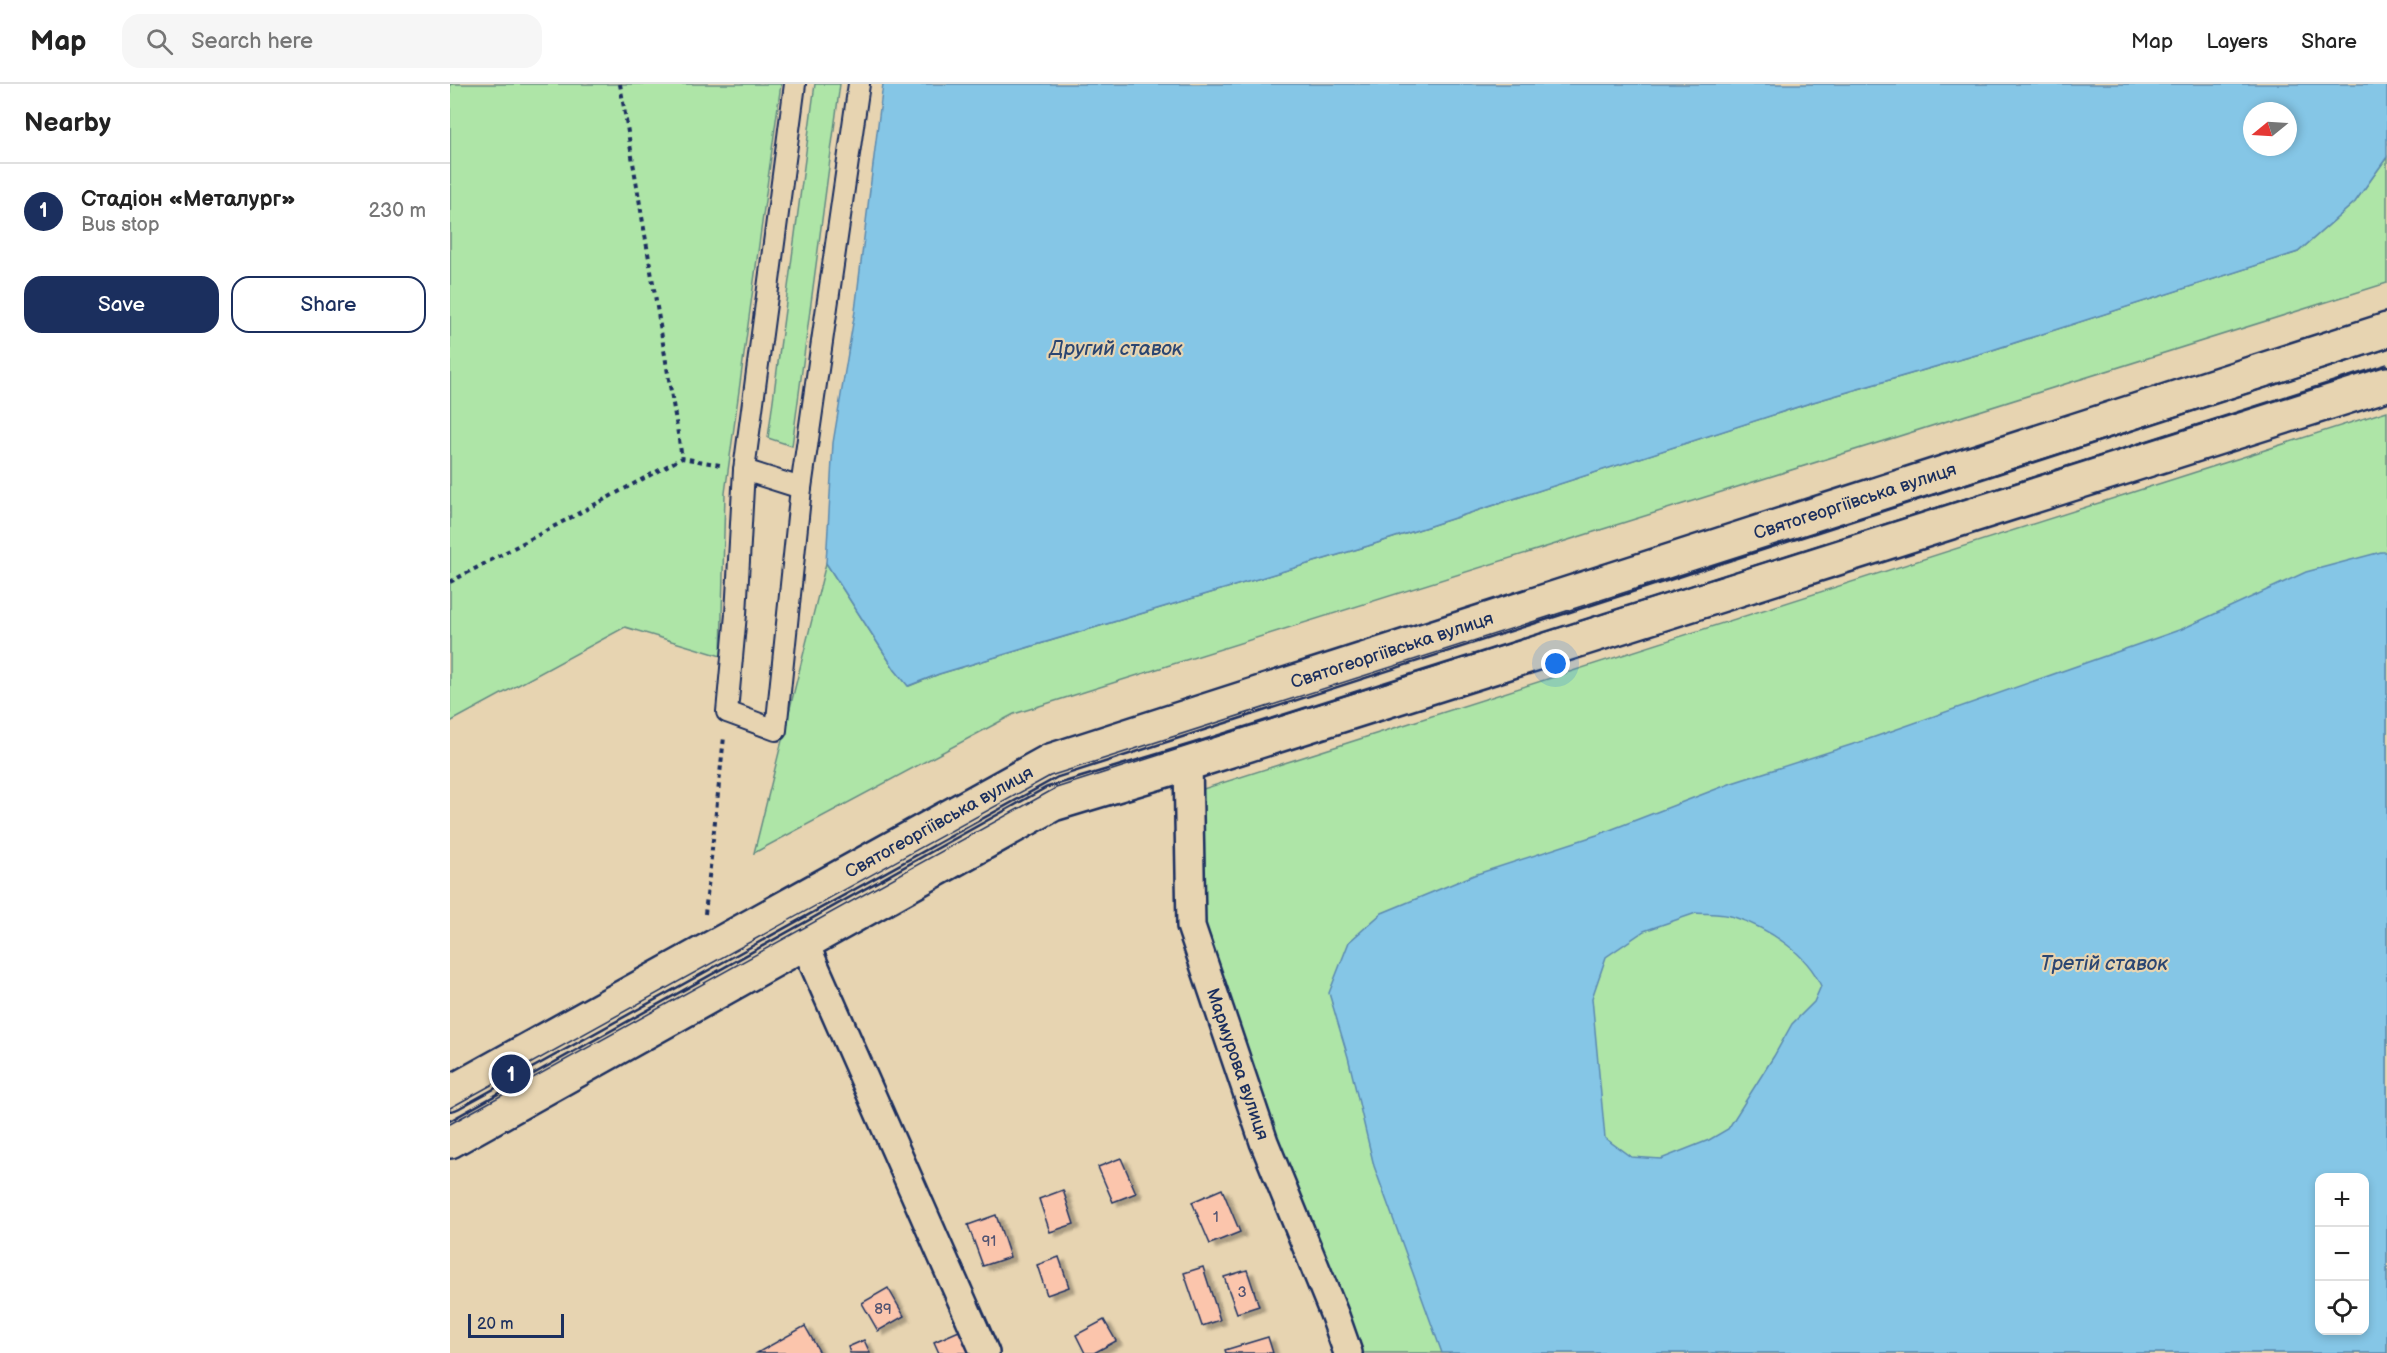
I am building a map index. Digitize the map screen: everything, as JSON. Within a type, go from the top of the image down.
[{"type":"main road","name":"Святогеоргіївська вулиця","points":[[450,1093],[1050,761],[2387,330]]},
{"type":"main road","points":[[450,1141],[1053,804],[2387,384]]},
{"type":"street","points":[[795,84],[744,470],[736,614],[727,712],[776,730],[801,488],[859,84]]},
{"type":"street","points":[[744,470],[801,488]]},
{"type":"street","name":"Мармурова вулиця","points":[[1188,763],[1191,926],[1264,1142],[1348,1353]]},
{"type":"street","points":[[804,942],[985,1353]]},
{"type":"path","points":[[620,84],[682,458]]},
{"type":"path","points":[[450,582],[682,458],[744,470]]},
{"type":"path","points":[[710,878],[727,712]]},
{"type":"green space","points":[[450,84],[781,84],[725,493],[721,656],[625,627],[450,722]]},
{"type":"green space","points":[[815,84],[840,84],[792,446],[768,438]]},
{"type":"green space","points":[[2387,157],[2387,283],[1014,714],[754,853],[826,563],[895,670],[909,686],[939,674],[1368,546],[1813,402],[1983,353],[2298,252],[2355,202]]},
{"type":"green space","name":"Третій ставок","points":[[2387,411],[2387,1353],[1361,1353],[1275,1137],[1203,921],[1200,790]]},
{"type":"water","name":"Другий ставок","points":[[883,84],[2387,84],[2387,157],[2355,202],[2298,252],[1983,353],[1813,402],[1368,546],[939,674],[908,686],[895,670],[826,563],[833,443],[855,311]]},
{"type":"water","name":"Третій ставок","points":[[2387,552],[2387,1353],[1442,1353],[1374,1166],[1348,1057],[1329,993],[1349,942],[1382,913],[1474,875],[1597,835],[1732,783],[1866,740],[2182,629],[2306,572]],"holes":[[[1696,913],[1720,914],[1747,922],[1785,943],[1806,963],[1821,986],[1814,1002],[1792,1024],[1728,1129],[1709,1140],[1661,1159],[1631,1157],[1605,1138],[1592,998],[1606,957],[1644,931]]]},
{"type":"building","points":[[1121,1158],[1136,1193],[1113,1202],[1098,1167]]},
{"type":"building","points":[[1222,1189],[1240,1232],[1210,1244],[1192,1202]]},
{"type":"building","points":[[1063,1190],[1074,1224],[1050,1232],[1039,1199]]},
{"type":"building","points":[[996,1215],[1010,1257],[983,1266],[968,1225]]},
{"type":"building","points":[[1059,1257],[1069,1287],[1047,1295],[1037,1265]]},
{"type":"building","points":[[1203,1267],[1220,1320],[1202,1326],[1184,1273]]},
{"type":"building","points":[[1247,1270],[1259,1306],[1237,1313],[1224,1277]]},
{"type":"building","points":[[888,1288],[904,1316],[878,1331],[862,1303]]},
{"type":"building","points":[[1104,1320],[1116,1341],[1094,1353],[1085,1353],[1076,1335]]},
{"type":"building","points":[[805,1326],[820,1353],[757,1353]]},
{"type":"building","points":[[959,1331],[969,1353],[939,1353],[934,1342]]},
{"type":"building","points":[[1268,1337],[1273,1353],[1226,1353],[1225,1350]]},
{"type":"building","points":[[864,1340],[870,1353],[850,1353],[848,1347]]},
{"type":"tram line","points":[[450,1108],[1050,776],[2387,349]]},
{"type":"tram line","points":[[450,1124],[1056,788],[2387,364]]},
{"type":"place","name":"Стадіон «Металург»","points":[[511,1074]]}]
